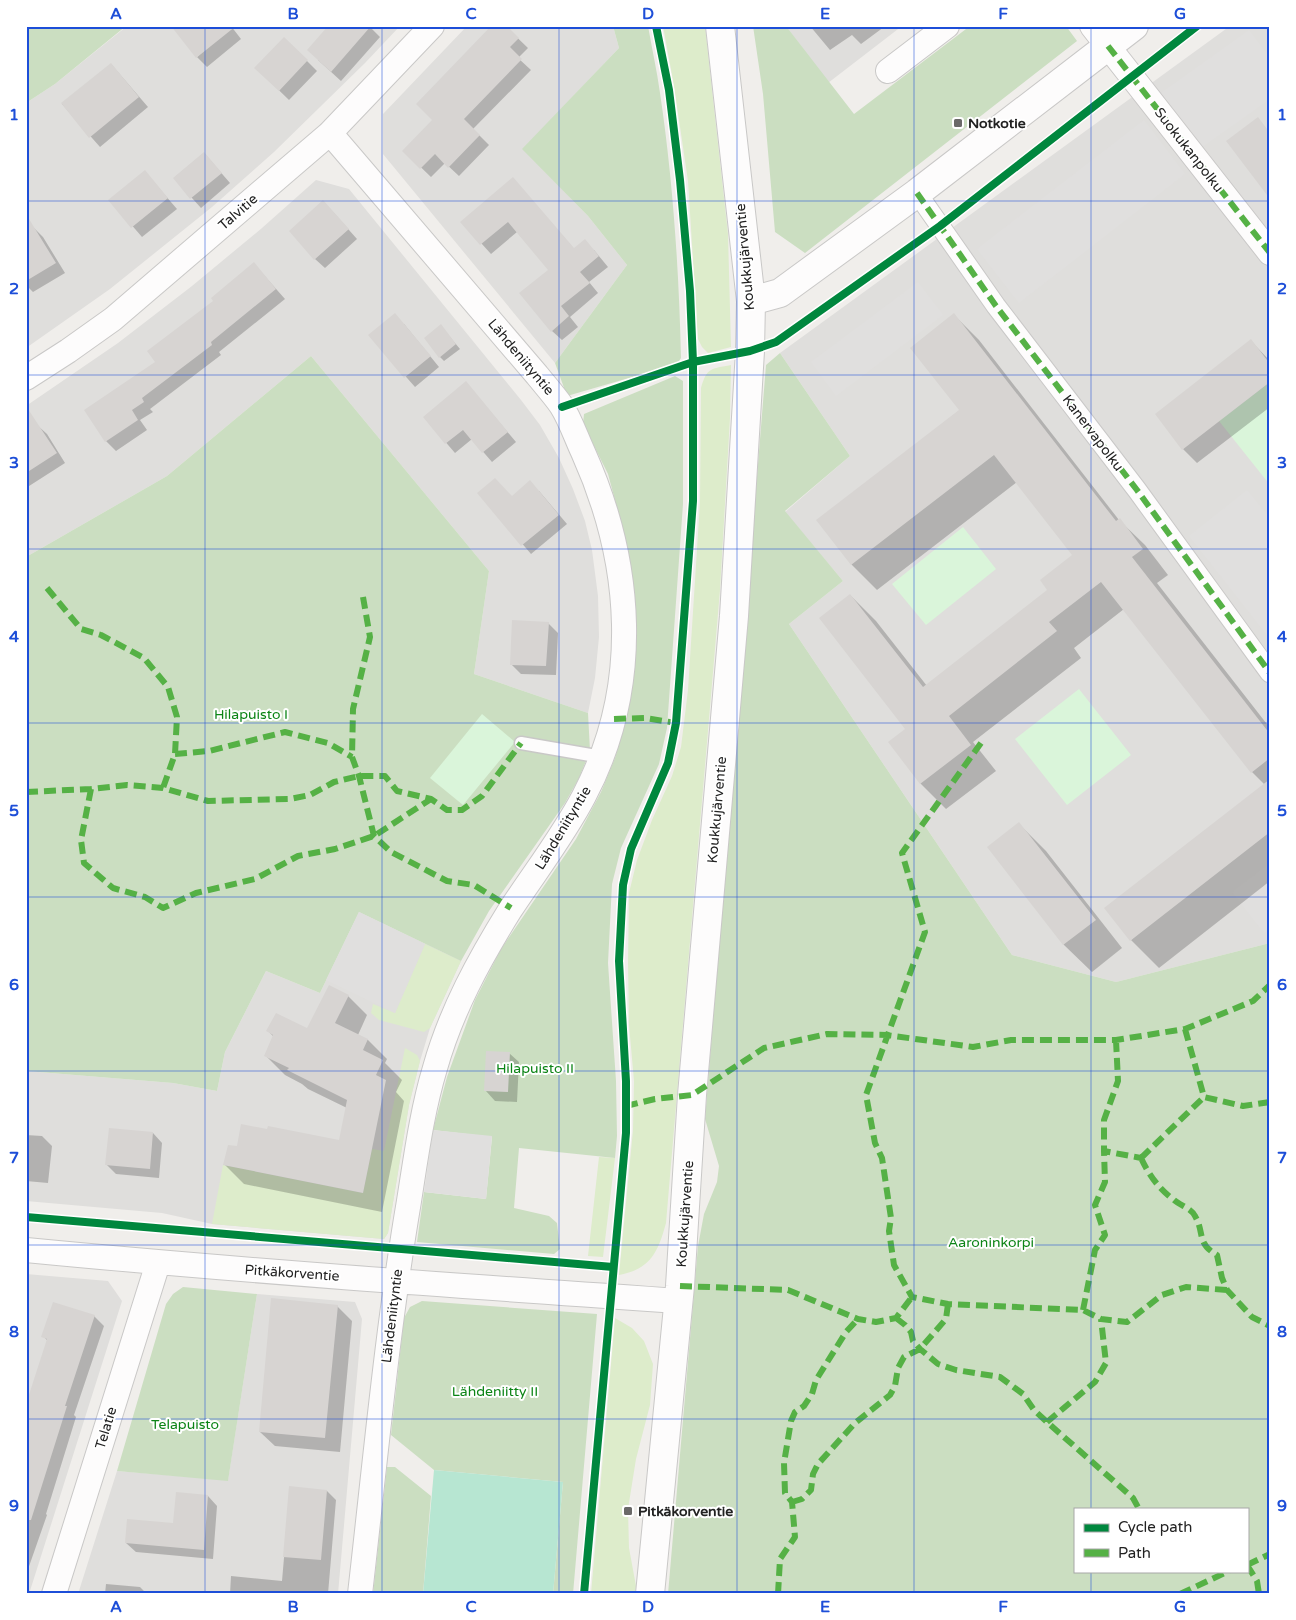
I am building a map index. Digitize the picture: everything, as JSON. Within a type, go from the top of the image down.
[{"type":"street","name":"Talvitie","points":[[26,378],[113,319],[330,132],[432,26]]},
{"type":"street","name":"Koukkujärventie","points":[[650,1594],[678,1300],[692,1085],[734,616],[749,361],[751,301],[720,26]]},
{"type":"street","points":[[888,71],[947,26]]},
{"type":"street","points":[[751,301],[780,293],[917,192],[1100,36],[1134,26]]},
{"type":"street","name":"Suokukanpolku","points":[[1100,36],[1270,253]]},
{"type":"street","name":"Lähdeniityntie","points":[[330,132],[537,375],[562,407],[598,484],[609,521],[618,559],[624,628],[622,678],[614,719],[602,757],[585,795],[563,833],[511,908],[481,958],[454,1013],[440,1048],[433,1073],[421,1129],[396,1281],[360,1594]]},
{"type":"street","name":"Kanervapolku","points":[[917,192],[996,306],[1137,490],[1270,674]]},
{"type":"street","name":"Pitkäkorventie","points":[[26,1250],[396,1281],[678,1300]]},
{"type":"street","name":"Telatie","points":[[54,1594],[158,1262]]},
{"type":"lane","points":[[521,743],[602,757]]},
{"type":"shaded area","points":[[127,26],[400,26],[274,152],[212,207],[110,289],[26,348],[26,103],[55,84]]},
{"type":"shaded area","points":[[467,26],[613,26],[619,48],[523,149],[588,216],[627,265],[555,363],[383,154],[383,114]]},
{"type":"shaded area","points":[[786,26],[902,26],[828,83]]},
{"type":"shaded area","points":[[1230,26],[1270,26],[1270,943],[1116,982],[1012,955],[789,624],[843,581],[785,512],[850,456],[780,353]]},
{"type":"shaded area","points":[[1249,30],[1270,58],[1270,99],[1201,148],[1161,93]]},
{"type":"shaded area","points":[[1144,120],[1185,174],[1019,303],[977,249]]},
{"type":"shaded area","points":[[316,180],[349,189],[521,400],[540,425],[559,458],[585,521],[592,550],[598,596],[599,637],[595,678],[588,713],[474,674],[489,571],[311,356],[167,476],[26,557],[26,406],[118,343],[192,286]]},
{"type":"shaded area","points":[[918,282],[943,315],[836,396],[811,362]]},
{"type":"shaded area","points":[[1247,490],[1270,518],[1270,639],[1189,536]]},
{"type":"shaded area","points":[[1270,863],[1270,929],[1264,933],[1232,892]]},
{"type":"shaded area","points":[[359,912],[461,961],[430,1028],[420,1061],[409,1105],[388,1233],[384,1239],[212,1224],[162,1213],[26,1201],[26,1071],[173,1083],[217,1091],[225,1052],[266,971],[320,993]]},
{"type":"shaded area","points":[[359,912],[425,944],[395,1013],[326,980]]},
{"type":"shaded area","points":[[433,1130],[492,1136],[486,1199],[424,1192]]},
{"type":"shaded area","points":[[26,1274],[108,1281],[122,1301],[29,1594],[26,1594]]},
{"type":"shaded area","points":[[257,1294],[355,1302],[362,1319],[338,1594],[78,1594],[117,1471],[228,1480]]},
{"type":"green space","points":[[26,26],[126,26],[55,84],[26,103]]},
{"type":"green space","points":[[613,26],[648,26],[665,126],[672,192],[679,292],[681,358],[677,364],[567,396],[555,363],[627,265],[588,216],[522,149],[619,48]]},
{"type":"green space","points":[[663,26],[705,26],[728,234],[731,347],[708,353],[698,339],[688,181]]},
{"type":"green space","points":[[753,26],[786,26],[854,114],[970,26],[1066,26],[1077,41],[805,253],[775,232],[763,94]]},
{"type":"green space","name":"Aaroninkorpi","points":[[780,353],[850,456],[785,511],[843,581],[789,624],[1012,955],[1116,982],[1270,943],[1270,1594],[668,1594],[698,1246],[704,1214],[717,1182],[719,1166],[705,1119],[766,365]]},
{"type":"green space","name":"Hilapuisto I","points":[[311,356],[489,571],[474,674],[588,713],[590,751],[579,778],[565,803],[489,911],[461,961],[359,912],[320,993],[266,971],[225,1052],[217,1091],[173,1083],[26,1071],[26,557],[167,476]]},
{"type":"green space","points":[[731,365],[730,418],[720,590],[666,1223],[660,1243],[646,1264],[619,1275],[633,1130],[634,1081],[629,1025],[629,893],[637,860],[652,820],[672,776],[681,747],[688,690],[700,502],[701,388],[705,376],[711,370]]},
{"type":"green space","name":"Hilapuisto II","points":[[675,376],[683,381],[683,504],[667,728],[659,764],[621,848],[612,884],[608,963],[616,1081],[617,1136],[615,1158],[519,1148],[514,1208],[549,1216],[557,1223],[560,1249],[554,1254],[417,1242],[424,1192],[486,1199],[492,1137],[433,1130],[447,1077],[475,1000],[501,949],[576,839],[601,792],[615,758],[625,723],[633,665],[634,591],[622,526],[608,474],[583,424],[584,414]]},
{"type":"green space","points":[[1270,382],[1270,485],[1219,421]]},
{"type":"green space","points":[[963,527],[996,569],[926,625],[892,584]]},
{"type":"green space","points":[[1079,689],[1131,755],[1067,805],[1015,739]]},
{"type":"green space","points":[[482,714],[515,742],[463,805],[430,778]]},
{"type":"green space","points":[[425,944],[461,961],[430,1028],[424,1032],[379,1020],[371,1013],[373,1004],[395,1013]]},
{"type":"green space","points":[[405,1048],[417,1055],[420,1061],[409,1105],[388,1233],[384,1239],[212,1224],[223,1165],[363,1193],[372,1149],[384,1151]]},
{"type":"green space","points":[[599,1157],[615,1158],[603,1257],[588,1256]]},
{"type":"green space","name":"Telapuisto","points":[[183,1287],[257,1294],[228,1481],[117,1471],[166,1304],[173,1294]]},
{"type":"green space","name":"Lähdeniitty II","points":[[422,1301],[597,1314],[573,1594],[553,1594],[563,1482],[434,1470],[391,1435],[404,1318],[410,1307]]},
{"type":"green space","points":[[615,1318],[632,1328],[644,1341],[653,1364],[650,1405],[636,1459],[628,1509],[629,1548],[636,1586],[635,1594],[591,1594]]},
{"type":"green space","points":[[387,1467],[395,1467],[431,1496],[423,1594],[373,1594]]},
{"type":"green space","points":[[434,1470],[563,1482],[553,1594],[423,1594]]},
{"type":"building","points":[[171,26],[236,26],[196,58]]},
{"type":"building","points":[[328,26],[371,26],[331,72],[307,50]]},
{"type":"building","points":[[491,26],[507,26],[519,38],[510,47],[522,59],[464,119],[480,135],[448,168],[435,154],[420,169],[402,151],[432,120],[416,104]]},
{"type":"building","points":[[284,37],[308,60],[279,91],[254,68]]},
{"type":"building","points":[[111,63],[139,97],[89,138],[61,103]]},
{"type":"building","points":[[1258,117],[1270,133],[1270,199],[1226,141]]},
{"type":"building","points":[[204,152],[222,173],[190,199],[173,178]]},
{"type":"building","points":[[145,170],[168,198],[131,228],[108,200]]},
{"type":"building","points":[[513,177],[574,248],[585,239],[599,256],[580,272],[590,283],[561,306],[569,316],[551,332],[519,293],[548,270],[508,222],[480,245],[460,222]]},
{"type":"building","points":[[323,200],[349,229],[314,260],[289,231]]},
{"type":"building","points":[[26,214],[56,263],[26,281]]},
{"type":"building","points":[[254,262],[276,289],[211,342],[212,345],[142,398],[144,402],[132,410],[138,420],[105,442],[84,410],[155,362],[147,351],[213,301],[211,298]]},
{"type":"building","points":[[395,313],[431,356],[404,378],[368,335]]},
{"type":"building","points":[[954,313],[1116,521],[1120,518],[1143,549],[1132,557],[1270,734],[1270,758],[1251,773],[1101,582],[1049,622],[1057,631],[949,716],[971,745],[920,784],[888,742],[905,729],[819,618],[850,594],[923,687],[1047,590],[1040,580],[1072,555],[994,455],[851,565],[816,520],[959,410],[910,348]]},
{"type":"building","points":[[441,324],[456,344],[439,358],[424,338]]},
{"type":"building","points":[[1251,339],[1270,364],[1270,382],[1182,450],[1155,414]]},
{"type":"building","points":[[466,381],[508,432],[482,453],[463,430],[445,444],[423,417]]},
{"type":"building","points":[[26,406],[57,453],[26,473]]},
{"type":"building","points":[[495,478],[512,496],[530,480],[559,515],[521,546],[477,493]]},
{"type":"building","points":[[512,620],[549,622],[546,666],[510,665]]},
{"type":"building","points":[[1270,779],[1270,832],[1130,941],[1104,908]]},
{"type":"building","points":[[1019,822],[1096,920],[1063,945],[987,847]]},
{"type":"building","points":[[329,985],[349,995],[335,1023],[368,1039],[363,1050],[383,1060],[376,1075],[386,1080],[363,1193],[223,1165],[228,1145],[237,1146],[241,1124],[267,1129],[268,1126],[339,1140],[347,1100],[287,1070],[289,1068],[264,1056],[273,1035],[266,1031],[276,1013],[307,1028]]},
{"type":"building","points":[[486,1051],[510,1052],[508,1092],[484,1091]]},
{"type":"building","points":[[109,1128],[153,1132],[150,1169],[105,1165]]},
{"type":"building","points":[[271,1298],[338,1305],[325,1438],[259,1432]]},
{"type":"building","points":[[53,1302],[95,1315],[65,1406],[67,1406],[31,1520],[26,1520],[26,1404],[47,1339],[41,1337]]},
{"type":"building","points":[[289,1486],[327,1490],[321,1560],[283,1557]]},
{"type":"building","points":[[176,1492],[208,1495],[204,1550],[125,1543],[127,1519],[173,1523]]},
{"type":"marked path","points":[[1108,46],[1270,253]]},
{"type":"marked path","points":[[917,193],[996,306],[1137,490],[1270,673]]},
{"type":"marked path","points":[[47,588],[81,629],[101,635],[144,658],[168,687],[177,717],[175,754],[163,788]]},
{"type":"marked path","points":[[363,597],[370,637],[353,709],[352,757],[359,776],[374,836],[391,852],[447,881],[474,885],[511,908]]},
{"type":"marked path","points":[[614,719],[645,718],[676,723]]},
{"type":"marked path","points":[[175,754],[209,751],[285,732],[328,743],[352,757]]},
{"type":"marked path","points":[[26,792],[91,789],[127,785],[163,788],[208,801],[290,799],[310,795],[334,782],[359,776],[385,776],[397,791],[431,799],[447,810],[462,810],[482,796],[521,743]]},
{"type":"marked path","points":[[981,743],[902,853],[925,932],[866,1095],[875,1143],[882,1158],[891,1218],[889,1231],[894,1265],[912,1297],[948,1304],[1083,1310],[1101,1319],[1127,1322],[1162,1295],[1186,1287],[1227,1290]]},
{"type":"marked path","points":[[91,789],[81,840],[84,863],[113,888],[145,897],[163,908],[196,893],[255,879],[298,856],[335,849],[374,836],[431,799]]},
{"type":"marked path","points":[[626,1106],[655,1099],[692,1095],[764,1048],[827,1034],[887,1035],[973,1047],[1011,1040],[1116,1040],[1185,1029],[1253,1001],[1270,985]]},
{"type":"marked path","points":[[1185,1029],[1204,1097],[1243,1106],[1270,1102]]},
{"type":"marked path","points":[[1116,1040],[1118,1081],[1104,1120],[1104,1151],[1141,1158]]},
{"type":"marked path","points":[[1141,1158],[1204,1097]]},
{"type":"marked path","points":[[1083,1310],[1095,1250],[1105,1235],[1095,1205],[1105,1182],[1104,1151]]},
{"type":"marked path","points":[[1141,1158],[1159,1186],[1174,1200],[1193,1213],[1198,1222],[1203,1242],[1210,1251],[1217,1255],[1222,1278],[1227,1290],[1252,1317],[1270,1326]]},
{"type":"marked path","points":[[680,1286],[788,1290],[858,1319],[876,1322],[896,1318],[912,1297]]},
{"type":"marked path","points":[[792,1502],[802,1499],[811,1490],[813,1474],[818,1464],[855,1423],[890,1395],[895,1386],[898,1368],[904,1357],[920,1349],[946,1319],[948,1304]]},
{"type":"marked path","points":[[896,1318],[911,1332],[913,1341],[920,1349],[938,1364],[956,1370],[1000,1377],[1023,1394],[1034,1410],[1133,1498],[1138,1508]]},
{"type":"marked path","points":[[778,1594],[780,1559],[795,1537],[792,1502],[785,1493],[784,1463],[791,1421],[795,1412],[804,1406],[812,1394],[816,1380],[846,1332],[858,1319]]},
{"type":"marked path","points":[[1047,1422],[1095,1382],[1106,1363],[1101,1319]]},
{"type":"marked path","points":[[1248,1565],[1270,1554]]},
{"type":"marked path","points":[[1248,1567],[1257,1581],[1259,1594]]},
{"type":"marked path","points":[[1180,1594],[1227,1572]]},
{"type":"cycle path","points":[[584,1594],[626,1133],[626,1081],[619,961],[623,885],[631,849],[668,763],[676,723],[693,501],[693,362],[690,291],[680,180],[669,90],[656,26]]},
{"type":"cycle path","points":[[562,407],[693,362],[750,351],[776,342],[940,226],[1197,26]]},
{"type":"cycle path","points":[[26,1217],[613,1267]]},
{"type":"place","name":"Notkotie","points":[[958,123]]},
{"type":"place","name":"Pitkäkorventie","points":[[628,1511]]}]
